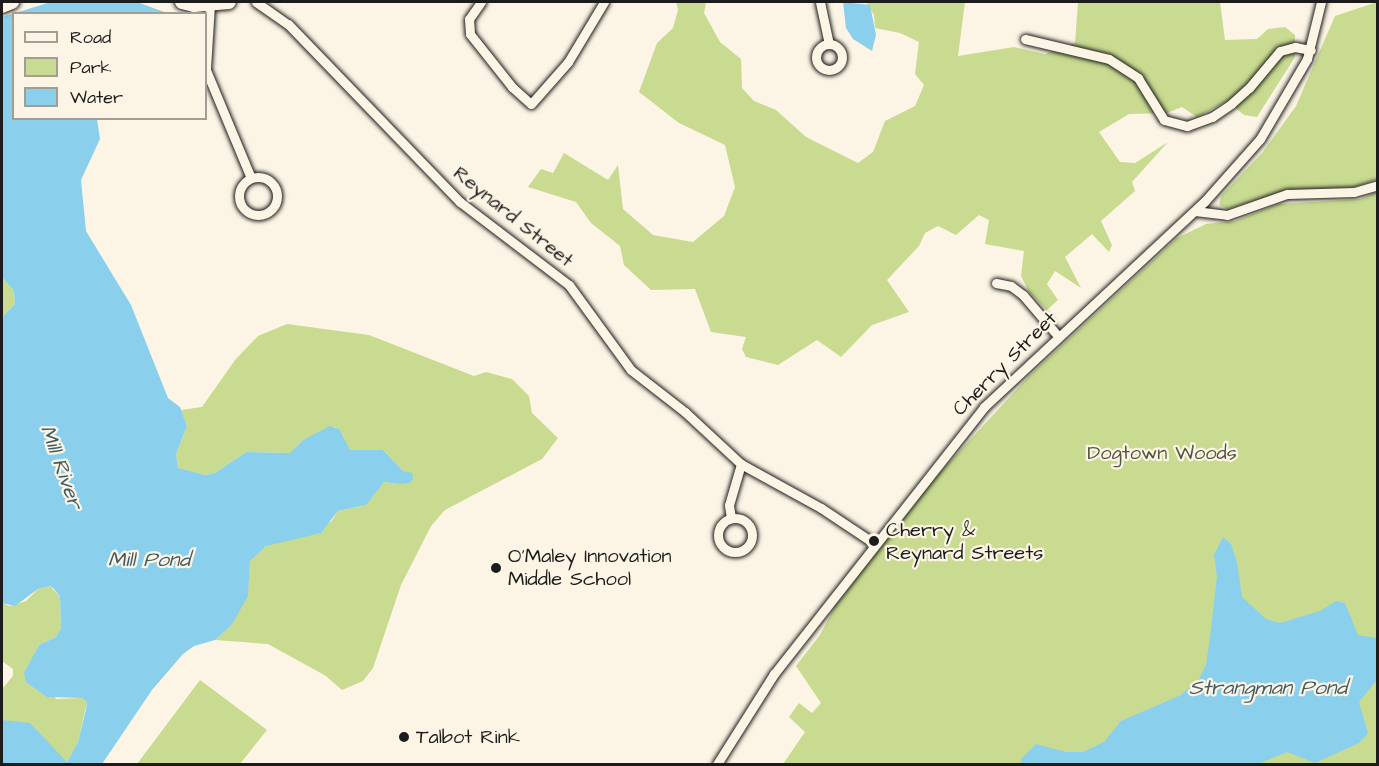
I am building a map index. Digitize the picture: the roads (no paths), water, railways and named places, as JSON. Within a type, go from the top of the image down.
[{"type":"main road","points":[[2,6],[12,2]]},
{"type":"main road","points":[[182,2],[210,5],[229,2]]},
{"type":"street","name":"Reynard Street","points":[[256,2],[288,24],[460,202],[569,285],[631,370],[741,464],[821,508],[875,544]]},
{"type":"street","points":[[481,2],[469,19],[470,34],[512,87],[531,104],[568,62],[604,2]]},
{"type":"street","points":[[820,2],[828,41]]},
{"type":"street","name":"Cherry Street","points":[[717,765],[774,674],[984,407],[1195,211],[1260,139],[1311,50],[1321,2]]},
{"type":"street","points":[[207,53],[210,5]]},
{"type":"street","points":[[1025,39],[1109,59],[1138,78],[1164,120],[1187,126],[1212,117],[1231,104],[1250,88],[1280,51],[1295,47],[1311,50]]},
{"type":"street","points":[[207,71],[251,178]]},
{"type":"street","points":[[251,178],[265,178],[276,188],[276,203],[266,213],[252,213],[241,204],[241,189],[251,178]]},
{"type":"street","points":[[1195,211],[1227,215],[1287,194],[1354,192],[1377,185]]},
{"type":"street","points":[[996,283],[1011,286],[1023,295],[1058,336]]},
{"type":"street","points":[[731,518],[729,505],[741,464]]},
{"type":"water","name":"Mill Pond","points":[[51,2],[137,2],[164,12],[18,12]]},
{"type":"water","points":[[843,2],[870,5],[876,35],[872,51],[853,39],[846,28]]},
{"type":"water","name":"Mill Pond","points":[[12,14],[12,120],[97,120],[100,139],[81,180],[86,231],[131,305],[168,398],[180,407],[187,426],[176,454],[178,468],[205,475],[215,473],[246,452],[290,453],[303,440],[330,426],[339,429],[350,450],[383,450],[403,471],[412,473],[413,479],[410,483],[384,482],[366,505],[338,511],[321,533],[266,546],[250,561],[248,596],[231,626],[215,640],[194,646],[183,654],[152,690],[102,764],[2,764],[2,720],[30,723],[67,762],[78,742],[87,702],[82,698],[47,697],[26,682],[24,673],[39,645],[56,637],[61,628],[60,597],[54,589],[50,586],[38,589],[15,606],[2,603],[2,317],[15,304],[14,291],[2,277],[2,17]]},
{"type":"water","name":"Strangman Pond","points":[[1223,537],[1231,544],[1237,562],[1242,597],[1266,619],[1280,623],[1320,611],[1336,601],[1345,603],[1358,635],[1377,638],[1377,680],[1359,702],[1368,733],[1359,743],[1315,763],[1287,752],[1258,764],[1021,764],[1021,759],[1036,744],[1066,752],[1083,752],[1104,742],[1121,721],[1181,695],[1199,679],[1206,665],[1210,637],[1217,576],[1214,555]]},
{"type":"place","name":"Cherry & Reynard Streets","points":[[874,541]]},
{"type":"place","name":"O'Maley Innovation Middle School","points":[[496,568]]},
{"type":"place","name":"Talbot Rink","points":[[404,737]]},
{"type":"park label","name":"Dogtown Woods","points":[[1162,453]]},
{"type":"water label","name":"Mill River","points":[[61,467]]}]
